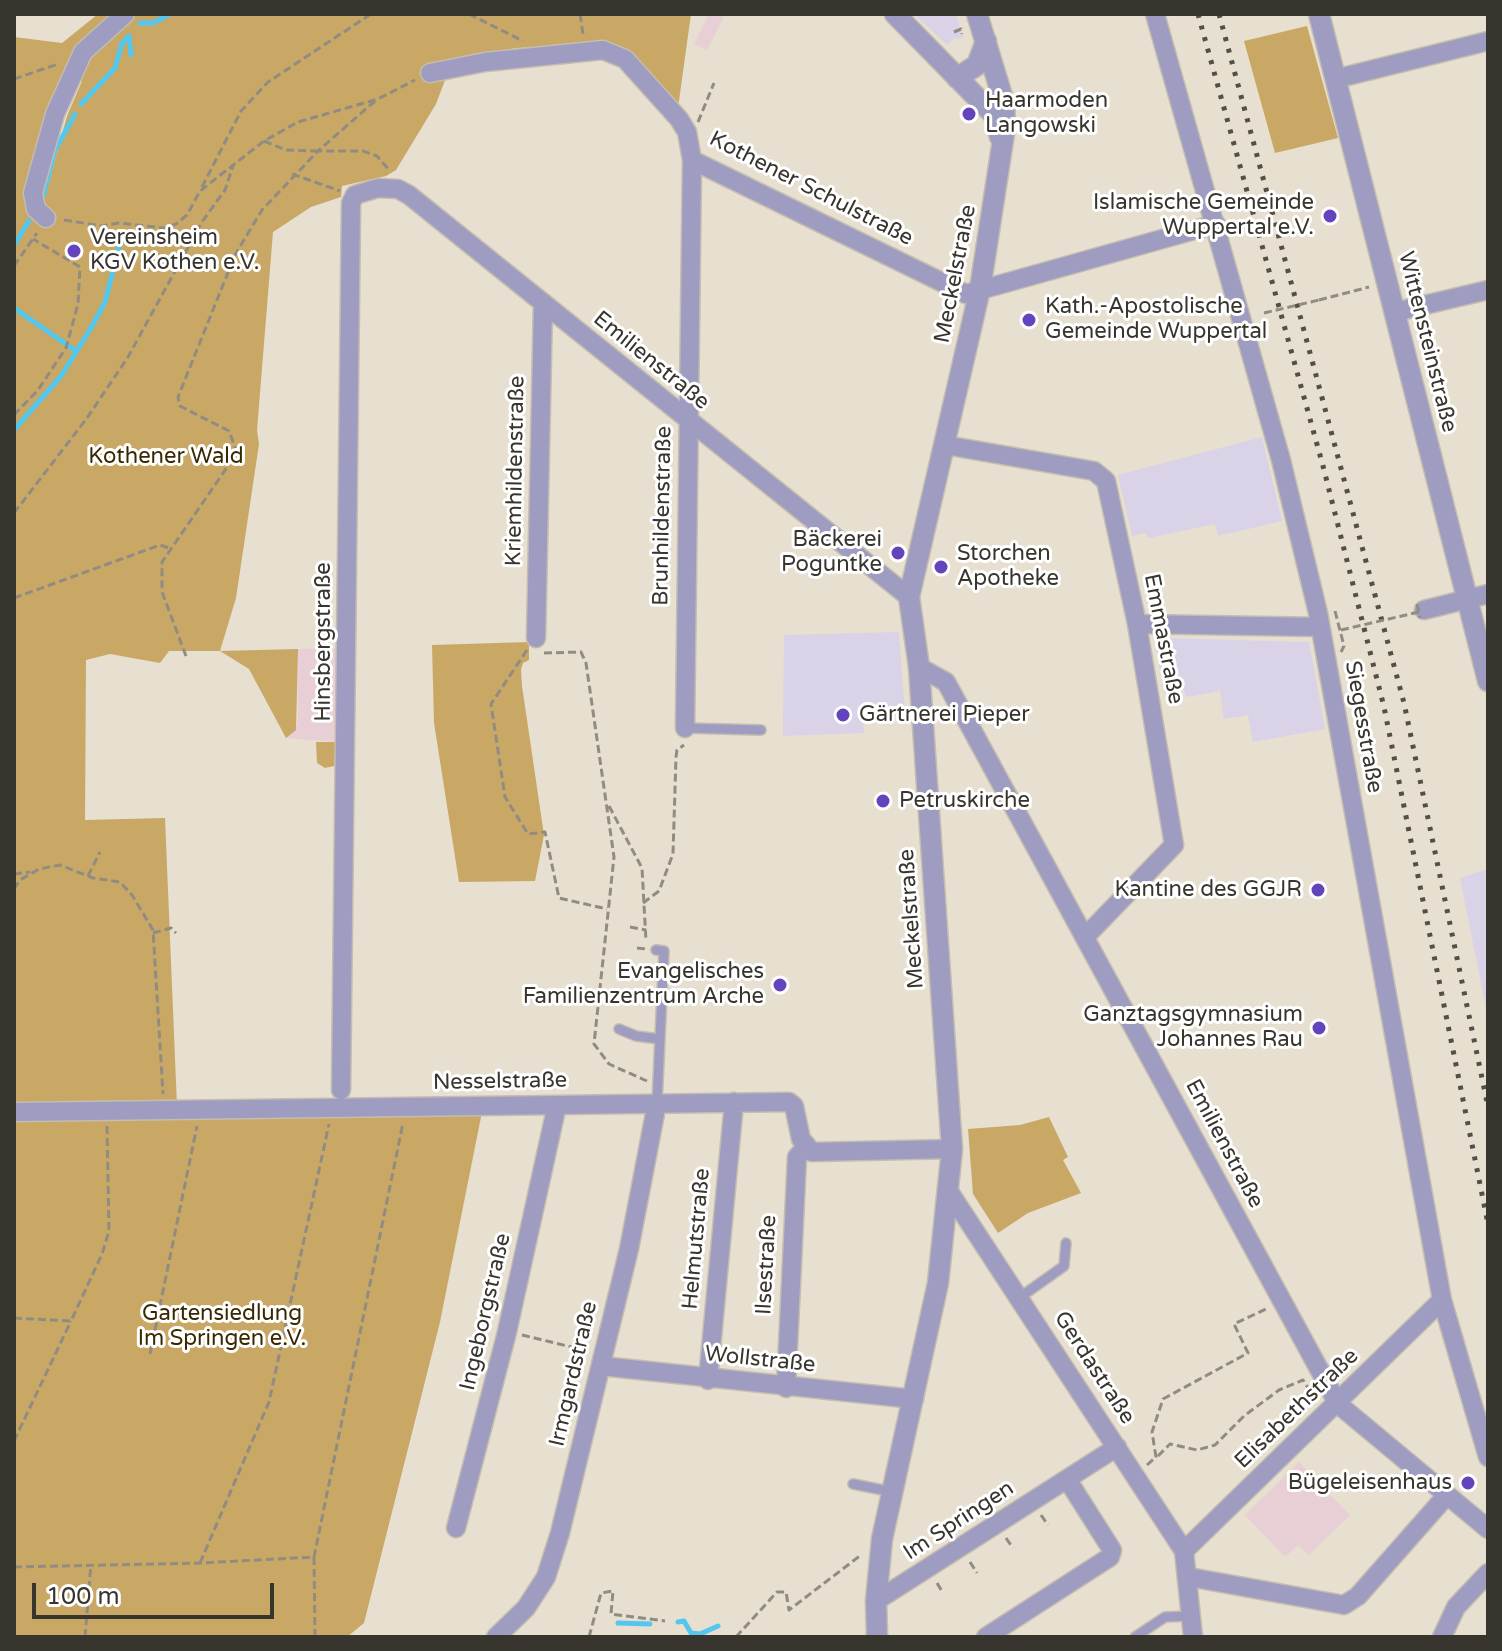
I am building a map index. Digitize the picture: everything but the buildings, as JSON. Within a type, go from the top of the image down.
[{"type":"street","points":[[46,218],[36,209],[33,193],[55,114],[83,52],[125,14]]},
{"type":"street","points":[[895,14],[994,115],[1001,145]]},
{"type":"street","name":"Meckelstraße","points":[[877,1637],[880,1555],[938,1283],[952,1149],[919,667],[909,597],[980,289],[1001,145],[1004,102],[977,14]]},
{"type":"street","name":"Siegesstraße","points":[[1155,14],[1281,460],[1320,627],[1442,1300],[1488,1457]]},
{"type":"street","name":"Wittensteinstraße","points":[[1319,14],[1488,681]]},
{"type":"street","points":[[957,78],[977,65],[986,41]]},
{"type":"street","points":[[1335,79],[1488,41]]},
{"type":"street","name":"Kothener Schulstraße","points":[[430,73],[485,62],[603,50],[625,59],[679,119],[687,132],[692,160],[966,294],[980,289]]},
{"type":"street","name":"Brunhildenstraße","points":[[685,728],[692,160]]},
{"type":"street","points":[[355,195],[378,188],[398,189]]},
{"type":"street","name":"Emilienstraße","points":[[398,189],[909,597]]},
{"type":"street","name":"Hinsbergstraße","points":[[341,1090],[351,203],[355,195]]},
{"type":"street","points":[[980,289],[1216,224]]},
{"type":"street","points":[[1395,312],[1488,290]]},
{"type":"street","name":"Kriemhildenstraße","points":[[536,638],[543,304]]},
{"type":"street","name":"Emmastraße","points":[[945,445],[1094,471],[1106,481],[1137,624],[1174,845],[1086,936]]},
{"type":"street","points":[[1420,611],[1488,594]]},
{"type":"street","points":[[1137,624],[1320,627]]},
{"type":"street","name":"Emilienstraße","points":[[919,667],[946,682],[1338,1404],[1488,1529]]},
{"type":"street","name":"Nesselstraße","points":[[14,1112],[557,1105],[657,1094],[734,1102],[789,1102],[794,1106],[805,1148]]},
{"type":"street","name":"Irmgardstraße","points":[[496,1637],[526,1608],[546,1577],[601,1366],[657,1094]]},
{"type":"street","name":"Helmutstraße","points":[[708,1380],[734,1102]]},
{"type":"street","name":"Ingeborgstraße","points":[[456,1528],[507,1332],[557,1105]]},
{"type":"street","points":[[805,1148],[812,1152],[952,1149]]},
{"type":"street","name":"Ilsestraße","points":[[786,1388],[797,1157],[805,1148]]},
{"type":"street","name":"Gerdastraße","points":[[948,1190],[1184,1551],[1193,1637]]},
{"type":"street","name":"Elisabethstraße","points":[[1184,1551],[1442,1300]]},
{"type":"street","name":"Wollstraße","points":[[601,1366],[708,1380],[914,1399]]},
{"type":"street","name":"Im Springen","points":[[876,1601],[1117,1447]]},
{"type":"street","points":[[986,1637],[1110,1557],[1112,1550],[1067,1479]]},
{"type":"street","points":[[1189,1577],[1344,1605],[1358,1596],[1447,1495]]},
{"type":"street","points":[[1442,1637],[1456,1607],[1488,1573]]},
{"type":"lane","points":[[685,728],[761,730]]},
{"type":"lane","points":[[651,950],[664,951],[657,1094]]},
{"type":"lane","points":[[619,1029],[636,1036],[660,1039]]},
{"type":"lane","points":[[1019,1298],[1064,1266],[1066,1243]]},
{"type":"lane","points":[[853,1484],[893,1492]]},
{"type":"lane","points":[[1135,1637],[1165,1617],[1192,1616]]},
{"type":"path","points":[[46,218],[102,226],[119,223],[164,228],[187,215],[241,111],[268,82],[371,14]]},
{"type":"path","points":[[469,14],[524,42]]},
{"type":"path","points":[[580,14],[585,51]]},
{"type":"path","points":[[14,79],[30,76],[83,52]]},
{"type":"path","points":[[200,191],[264,141],[298,122],[378,99],[430,73]]},
{"type":"path","points":[[687,132],[703,117],[714,83]]},
{"type":"path","points":[[186,656],[160,576],[162,562],[228,466],[235,447],[229,431],[180,406],[178,397],[235,255],[262,210],[292,174],[378,99]]},
{"type":"path","points":[[264,141],[286,150],[363,151],[377,156],[388,167],[398,189]]},
{"type":"path","points":[[14,513],[87,418],[128,357],[202,222],[225,190],[233,166]]},
{"type":"path","points":[[292,174],[355,195]]},
{"type":"path","points":[[14,266],[33,239],[80,267],[66,348],[38,390],[14,415]]},
{"type":"path","points":[[1264,313],[1376,286]]},
{"type":"path","points":[[14,598],[160,545],[172,549]]},
{"type":"path","points":[[1341,630],[1420,611]]},
{"type":"path","points":[[1339,620],[1342,652]]},
{"type":"path","points":[[536,638],[536,653],[581,652],[586,663],[607,802],[614,857],[594,1044],[609,1064],[657,1094]]},
{"type":"path","points":[[536,638],[489,705],[505,797],[528,834],[545,832],[559,898],[607,909]]},
{"type":"path","points":[[643,903],[659,891],[673,854],[676,757],[677,750],[689,739],[685,728]]},
{"type":"path","points":[[607,802],[642,868],[643,903],[651,950],[637,948]]},
{"type":"path","points":[[88,876],[100,852]]},
{"type":"path","points":[[14,874],[60,865],[88,876],[120,882],[153,933],[163,1111]]},
{"type":"path","points":[[14,889],[20,880],[35,872]]},
{"type":"path","points":[[630,927],[646,930]]},
{"type":"path","points":[[153,933],[171,928],[176,933]]},
{"type":"path","points":[[633,992],[662,996]]},
{"type":"path","points":[[315,1637],[314,1557],[406,1108]]},
{"type":"path","points":[[200,1563],[269,1402],[332,1110]]},
{"type":"path","points":[[150,1354],[200,1111]]},
{"type":"path","points":[[14,1441],[102,1254],[109,1231],[107,1112]]},
{"type":"path","points":[[1156,1457],[1152,1432],[1163,1399],[1248,1353],[1234,1324],[1281,1302]]},
{"type":"path","points":[[14,1318],[71,1321]]},
{"type":"path","points":[[507,1332],[576,1348]]},
{"type":"path","points":[[1136,1476],[1170,1444],[1197,1450],[1215,1445],[1244,1416],[1279,1390],[1303,1380]]},
{"type":"path","points":[[1044,1520],[1048,1525]]},
{"type":"path","points":[[1004,1535],[1013,1548]]},
{"type":"path","points":[[736,1637],[777,1592],[786,1592],[789,1610],[863,1554],[880,1555]]},
{"type":"path","points":[[14,1567],[314,1557]]},
{"type":"path","points":[[85,1637],[91,1564]]},
{"type":"path","points":[[935,1581],[943,1593]]},
{"type":"path","points":[[582,1635],[589,1636],[601,1593],[613,1591],[611,1614],[665,1621]]},
{"type":"shaded area","points":[[709,14],[724,17],[707,50],[694,44]]},
{"type":"shaded area","points":[[914,14],[956,14],[963,38],[953,39],[947,45]]},
{"type":"shaded area","points":[[1262,437],[1282,521],[1218,536],[1215,524],[1148,538],[1146,533],[1132,536],[1118,475]]},
{"type":"shaded area","points":[[899,632],[905,715],[863,719],[864,733],[783,736],[784,635]]},
{"type":"shaded area","points":[[1159,638],[1309,642],[1325,729],[1253,742],[1248,715],[1224,719],[1220,691],[1186,697],[1184,690],[1164,693],[1155,643]]},
{"type":"shaded area","points":[[337,648],[336,742],[286,738],[298,725],[298,649]]},
{"type":"shaded area","points":[[1488,869],[1488,1019],[1460,878]]},
{"type":"shaded area","points":[[1299,1462],[1350,1515],[1309,1555],[1298,1545],[1285,1557],[1245,1515]]},
{"type":"green space","name":"Kothener Wald","points":[[98,14],[691,14],[678,108],[604,43],[517,48],[453,59],[436,104],[396,170],[386,176],[342,186],[341,197],[311,207],[273,232],[257,430],[259,444],[236,598],[220,651],[169,651],[160,663],[110,654],[86,660],[85,820],[165,818],[177,1106],[14,1109],[14,37],[62,43]],"holes":[[[82,81],[67,116],[46,192],[36,188],[59,93]]]},
{"type":"green space","points":[[1307,26],[1338,138],[1275,153],[1244,41]]},
{"type":"green space","points":[[529,642],[529,660],[523,663],[521,670],[522,686],[544,835],[535,881],[459,882],[434,723],[432,645]]},
{"type":"green space","points":[[298,649],[296,730],[286,738],[249,669],[220,651]]},
{"type":"green space","points":[[316,742],[336,742],[334,766],[325,768],[317,763]]},
{"type":"green space","name":"Gartensiedlung Im Springen e.V.","points":[[482,1112],[440,1322],[364,1623],[347,1637],[14,1637],[14,1120]]},
{"type":"green space","points":[[1049,1117],[1068,1157],[1063,1160],[1081,1193],[1028,1213],[998,1233],[973,1194],[968,1129],[1020,1125]]},
{"type":"waterway","points":[[140,23],[153,23],[170,14]]},
{"type":"waterway","points":[[81,104],[115,68],[122,43],[129,36]]},
{"type":"waterway","points":[[129,37],[131,55]]},
{"type":"waterway","points":[[42,200],[55,150],[75,114]]},
{"type":"waterway","points":[[14,245],[29,221]]},
{"type":"waterway","points":[[14,430],[61,376],[91,328],[105,302],[119,247]]},
{"type":"waterway","points":[[14,308],[76,351]]},
{"type":"waterway","points":[[678,1622],[684,1621],[691,1633],[700,1634],[718,1626]]},
{"type":"waterway","points":[[618,1623],[650,1624]]},
{"type":"railway","points":[[1198,14],[1323,466],[1384,707],[1488,1224]]},
{"type":"railway","points":[[1219,14],[1404,703],[1488,1107]]},
{"type":"place","name":"Haarmoden Langowski","points":[[969,114]]},
{"type":"place","name":"Islamische Gemeinde Wuppertal e.V.","points":[[1330,216]]},
{"type":"place","name":"Vereinsheim KGV Kothen e.V.","points":[[74,251]]},
{"type":"place","name":"Kath.-Apostolische Gemeinde Wuppertal","points":[[1029,320]]},
{"type":"place","name":"Bäckerei Poguntke","points":[[898,553]]},
{"type":"place","name":"Storchen Apotheke","points":[[941,567]]},
{"type":"place","name":"Gärtnerei Pieper","points":[[843,715]]},
{"type":"place","name":"Petruskirche","points":[[883,801]]},
{"type":"place","name":"Kantine des GGJR","points":[[1318,890]]},
{"type":"place","name":"Evangelisches Familienzentrum Arche","points":[[780,985]]},
{"type":"place","name":"Ganztagsgymnasium Johannes Rau","points":[[1319,1028]]},
{"type":"place","name":"Bügeleisenhaus","points":[[1468,1483]]}]
